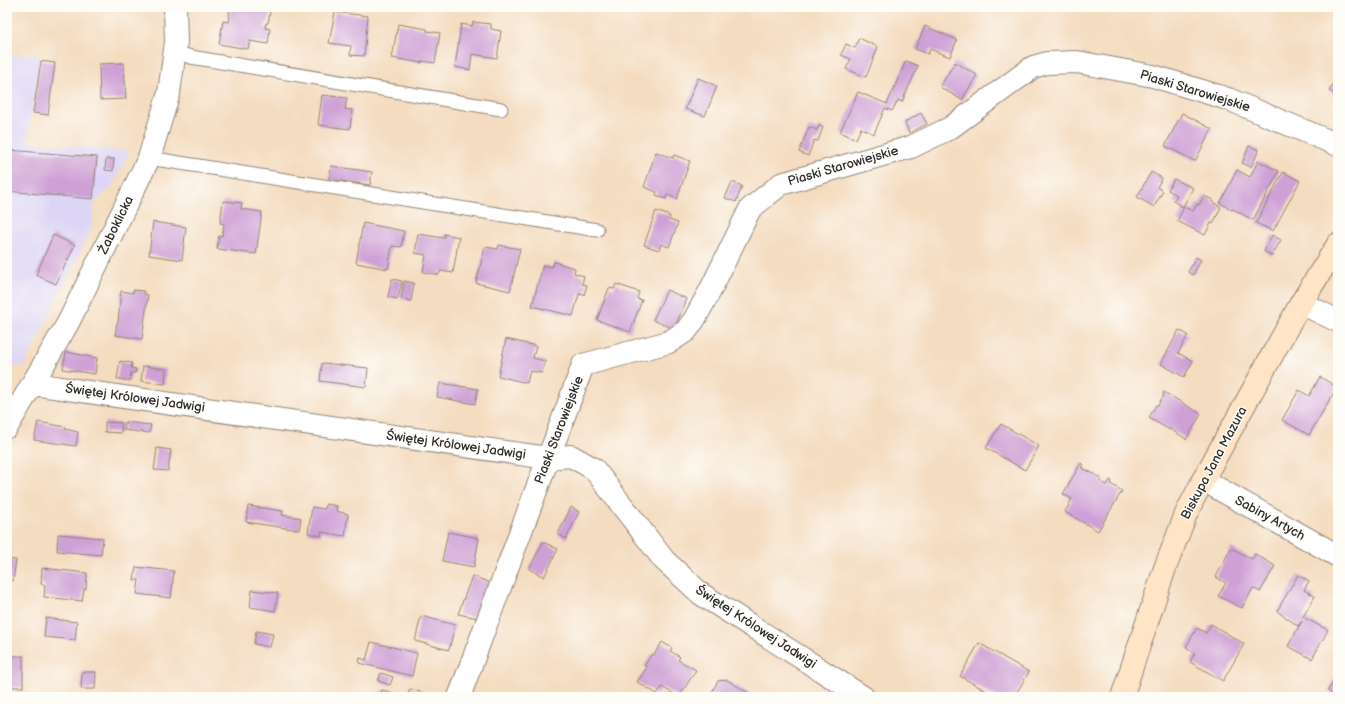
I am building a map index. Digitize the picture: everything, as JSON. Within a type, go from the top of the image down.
[{"type":"street","name":"Żaboklicka","points":[[7,427],[68,322],[149,158],[169,93],[176,42],[175,7]]},
{"type":"street","name":"Piaski Starowiejskie","points":[[459,697],[583,365],[669,342],[686,331],[707,297],[750,209],[781,184],[911,146],[950,128],[1033,67],[1046,63],[1078,62],[1153,76],[1228,99],[1338,145]]},
{"type":"street","name":"Biskupa Jana Mazura","points":[[1122,697],[1165,568],[1184,520],[1203,480],[1301,303],[1338,244]]},
{"type":"street","points":[[1301,303],[1338,321]]},
{"type":"street","name":"Świętej Królowej Jadwigi","points":[[32,384],[548,458],[571,456],[594,469],[664,560],[701,594],[863,697]]},
{"type":"street","name":"Sabiny Artych","points":[[1203,480],[1338,556]]},
{"type":"lane","points":[[175,52],[191,57],[501,109]]},
{"type":"lane","points":[[149,158],[597,230]]},
{"type":"shaded area","points":[[7,55],[40,55],[27,142],[129,151],[112,187],[94,202],[92,227],[24,366],[7,365]]},
{"type":"building","points":[[230,7],[271,7],[268,23],[266,23],[265,28],[270,29],[268,44],[250,41],[248,49],[219,44],[223,21],[229,22]]},
{"type":"building","points":[[335,12],[368,16],[364,56],[350,55],[351,46],[329,43]]},
{"type":"building","points":[[473,22],[491,24],[491,29],[501,31],[497,58],[472,54],[470,70],[455,67],[461,24],[472,26]]},
{"type":"building","points":[[398,24],[440,33],[435,63],[422,61],[422,63],[392,58]]},
{"type":"building","points":[[925,26],[957,40],[950,57],[930,49],[928,54],[915,49]]},
{"type":"building","points":[[859,38],[878,47],[866,77],[846,69],[851,59],[841,55],[846,44],[855,48]]},
{"type":"building","points":[[41,61],[55,63],[48,115],[33,113]]},
{"type":"building","points":[[906,61],[918,66],[902,102],[898,100],[892,111],[885,108],[874,134],[861,128],[856,139],[840,132],[858,92],[887,104]]},
{"type":"building","points":[[955,62],[977,75],[962,100],[940,87]]},
{"type":"building","points":[[124,63],[126,99],[100,100],[99,64]]},
{"type":"building","points":[[1338,75],[1338,95],[1329,91]]},
{"type":"building","points":[[698,78],[717,86],[705,116],[685,109]]},
{"type":"building","points":[[322,95],[347,98],[345,109],[352,110],[350,129],[318,125]]},
{"type":"building","points":[[921,113],[927,124],[909,133],[905,122]]},
{"type":"building","points":[[1182,113],[1212,129],[1195,161],[1165,146]]},
{"type":"building","points":[[819,126],[823,127],[818,141],[814,140],[808,156],[799,152],[809,127],[817,130]]},
{"type":"building","points":[[1249,146],[1259,150],[1251,167],[1242,163]]},
{"type":"building","points":[[7,150],[97,157],[93,199],[7,191]]},
{"type":"building","points":[[656,152],[673,158],[674,155],[690,161],[677,199],[667,195],[666,199],[656,195],[657,192],[644,187]]},
{"type":"building","points":[[106,159],[114,159],[113,171],[105,170]]},
{"type":"building","points":[[1258,161],[1279,171],[1253,220],[1220,203],[1237,170],[1250,177]]},
{"type":"building","points":[[331,166],[372,172],[370,185],[329,179]]},
{"type":"building","points":[[1151,172],[1162,178],[1157,187],[1163,191],[1154,207],[1137,197]]},
{"type":"building","points":[[1283,172],[1300,181],[1273,231],[1256,223]]},
{"type":"building","points":[[1174,179],[1193,188],[1183,207],[1173,201],[1177,195],[1168,190]]},
{"type":"building","points":[[732,182],[742,186],[736,202],[725,198]]},
{"type":"building","points":[[1204,196],[1213,200],[1212,202],[1221,207],[1213,224],[1211,223],[1205,235],[1177,221],[1184,207],[1193,211],[1197,204],[1199,205]]},
{"type":"building","points":[[223,201],[242,203],[241,209],[262,212],[256,254],[217,249],[219,236],[222,236],[224,224],[220,223]]},
{"type":"building","points":[[656,211],[670,216],[669,220],[678,223],[669,247],[661,244],[659,250],[644,245]]},
{"type":"building","points":[[153,222],[186,227],[182,260],[149,255]]},
{"type":"building","points":[[363,223],[404,231],[401,247],[392,246],[388,269],[356,263]]},
{"type":"building","points":[[418,234],[444,238],[444,234],[459,237],[453,273],[440,271],[439,275],[423,272],[426,255],[415,253]]},
{"type":"building","points":[[53,235],[75,245],[56,284],[36,275]]},
{"type":"building","points":[[1272,235],[1281,240],[1272,256],[1264,251]]},
{"type":"building","points":[[499,245],[520,249],[510,291],[476,283],[485,247],[498,249]]},
{"type":"building","points":[[1196,257],[1201,260],[1193,275],[1188,272]]},
{"type":"building","points":[[554,262],[575,268],[574,273],[584,276],[582,284],[587,285],[584,295],[579,294],[573,316],[532,306],[543,265],[552,267]]},
{"type":"building","points":[[392,279],[402,281],[398,299],[388,297]]},
{"type":"building","points":[[404,281],[414,283],[411,301],[401,299]]},
{"type":"building","points":[[616,284],[639,292],[637,299],[642,300],[630,332],[597,320],[609,288],[614,289]]},
{"type":"building","points":[[133,290],[144,291],[144,294],[148,295],[142,339],[115,335],[118,323],[121,291],[133,293]]},
{"type":"building","points":[[667,290],[687,299],[674,329],[653,320]]},
{"type":"building","points":[[1179,330],[1188,335],[1178,353],[1193,361],[1184,377],[1161,364]]},
{"type":"building","points":[[506,339],[536,346],[533,358],[545,361],[542,373],[530,371],[527,383],[498,376]]},
{"type":"building","points":[[66,352],[97,358],[95,374],[63,369]]},
{"type":"building","points":[[120,361],[132,363],[131,368],[136,369],[135,373],[131,373],[130,381],[117,379]]},
{"type":"building","points":[[322,363],[368,368],[366,387],[320,381]]},
{"type":"building","points":[[143,366],[166,369],[165,384],[141,381]]},
{"type":"building","points":[[1320,377],[1337,387],[1309,435],[1282,420],[1299,390],[1309,396]]},
{"type":"building","points":[[440,383],[478,389],[475,404],[437,397]]},
{"type":"building","points":[[1164,392],[1201,414],[1186,440],[1170,429],[1149,418],[1156,405],[1158,405],[1164,395]]},
{"type":"building","points":[[38,422],[66,427],[65,429],[78,432],[76,446],[34,440]]},
{"type":"building","points":[[105,422],[122,423],[121,433],[105,432]]},
{"type":"building","points":[[125,422],[151,425],[149,433],[124,430]]},
{"type":"building","points":[[1001,424],[1039,446],[1025,470],[986,448]]},
{"type":"building","points":[[157,448],[171,450],[168,471],[154,470]]},
{"type":"building","points":[[1081,463],[1083,465],[1081,467],[1101,478],[1100,481],[1107,485],[1110,480],[1112,481],[1111,484],[1122,491],[1098,531],[1065,512],[1072,499],[1063,494]]},
{"type":"building","points":[[326,504],[337,506],[336,511],[348,514],[345,536],[321,532],[321,536],[308,533],[312,507],[325,509]]},
{"type":"building","points":[[248,506],[283,511],[282,515],[301,518],[299,530],[246,522]]},
{"type":"building","points":[[571,507],[579,512],[566,539],[558,534]]},
{"type":"building","points":[[7,511],[11,512],[8,539],[7,539]]},
{"type":"building","points":[[448,532],[479,538],[474,567],[442,561]]},
{"type":"building","points":[[58,534],[103,538],[101,555],[57,551]]},
{"type":"building","points":[[543,542],[558,549],[544,577],[529,569]]},
{"type":"building","points":[[1231,548],[1252,559],[1255,554],[1275,566],[1260,592],[1253,588],[1242,608],[1218,596],[1226,583],[1216,577]]},
{"type":"building","points":[[7,559],[16,560],[13,581],[7,580]]},
{"type":"building","points":[[136,567],[174,571],[171,598],[137,594],[139,580],[134,580]]},
{"type":"building","points":[[42,568],[87,573],[86,589],[84,589],[82,601],[44,597],[45,585],[41,584]]},
{"type":"building","points":[[1298,575],[1309,581],[1304,590],[1315,596],[1303,617],[1328,630],[1312,659],[1288,646],[1302,621],[1298,626],[1277,611]]},
{"type":"building","points":[[472,576],[491,583],[478,618],[458,614]]},
{"type":"building","points":[[252,590],[278,593],[275,611],[250,607]]},
{"type":"building","points":[[421,616],[455,625],[449,650],[415,641]]},
{"type":"building","points":[[46,618],[77,622],[75,640],[44,637]]},
{"type":"building","points":[[1211,624],[1244,644],[1223,681],[1190,662],[1195,653],[1186,647],[1197,628],[1206,633]]},
{"type":"building","points":[[256,631],[273,634],[270,647],[254,644]]},
{"type":"building","points":[[371,642],[417,653],[412,676],[359,663],[360,658],[366,660]]},
{"type":"building","points":[[662,642],[672,648],[670,651],[680,657],[678,660],[696,670],[679,697],[662,687],[657,694],[637,682],[647,667],[644,666],[652,654],[654,655]]},
{"type":"building","points":[[979,643],[1029,672],[1014,697],[997,697],[960,676]]},
{"type":"building","points":[[7,656],[23,656],[23,687],[7,687]]},
{"type":"building","points":[[82,672],[96,672],[95,689],[81,689]]},
{"type":"building","points":[[381,673],[393,677],[390,685],[378,681]]},
{"type":"building","points":[[1335,678],[1338,679],[1338,697],[1330,697],[1332,694],[1328,691]]},
{"type":"building","points":[[727,680],[750,694],[748,697],[709,697],[718,681]]},
{"type":"building","points":[[410,689],[437,697],[380,697],[382,690],[407,696]]}]
